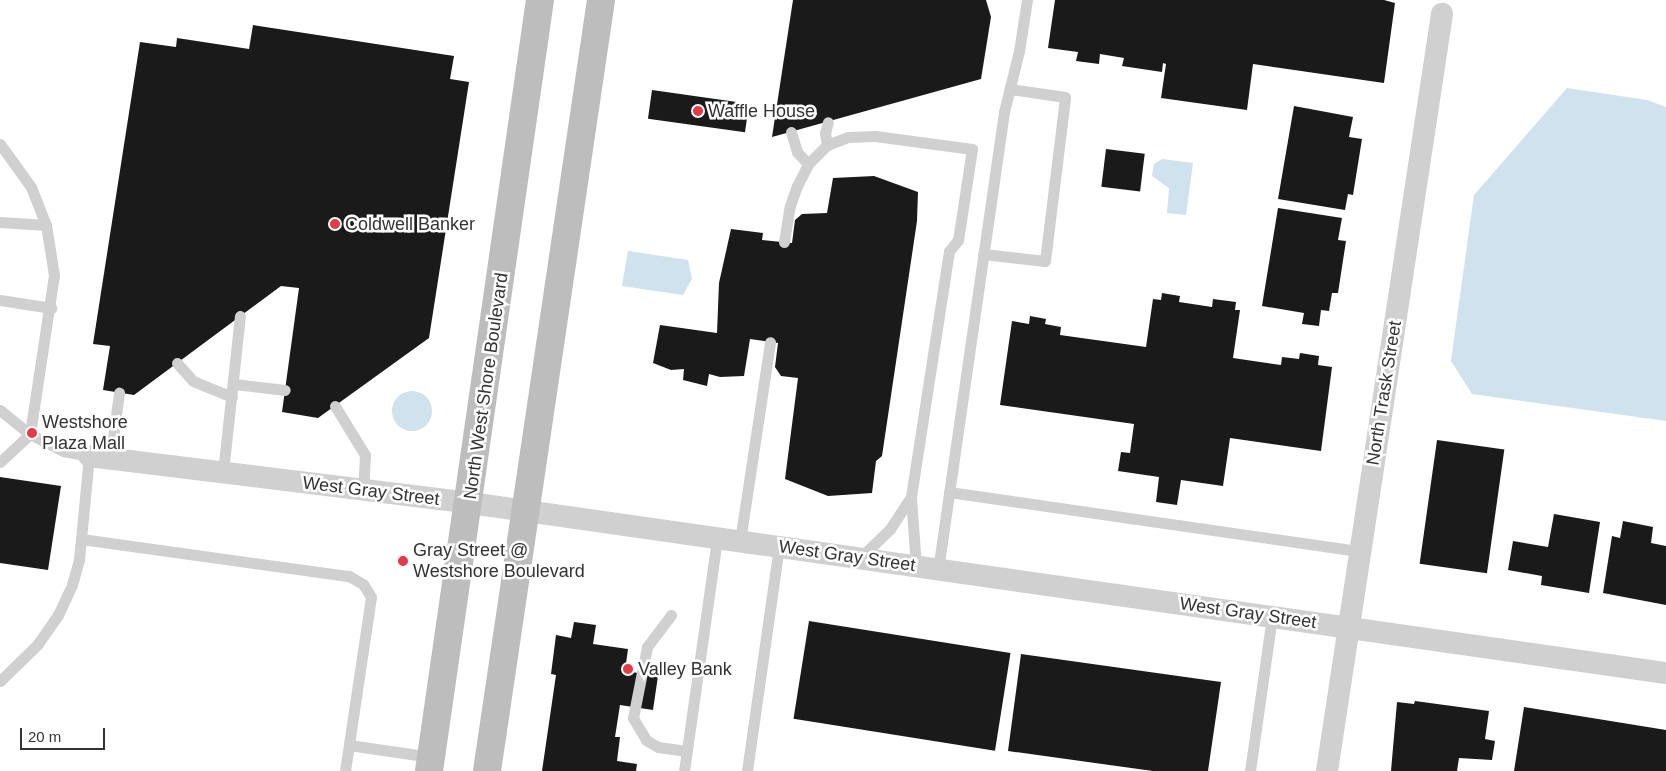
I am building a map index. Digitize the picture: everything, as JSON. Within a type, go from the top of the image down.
[{"type":"main road","name":"North West Shore Boulevard","points":[[430,764],[470,503],[540,0]]},
{"type":"main road","points":[[487,771],[601,0]]},
{"type":"street","name":"North Trask Street","points":[[1327,771],[1442,14]]},
{"type":"street","name":"West Gray Street","points":[[100,458],[470,503],[1666,672]]},
{"type":"lane","points":[[938,570],[1004,112],[1027,0]]},
{"type":"lane","points":[[983,254],[1045,261],[1065,97],[1010,89]]},
{"type":"lane","points":[[827,145],[825,132],[828,122]]},
{"type":"lane","points":[[791,132],[797,152],[808,164]]},
{"type":"lane","points":[[784,242],[790,206],[808,164],[827,145],[848,137],[875,136],[972,149],[958,240],[949,251],[911,497],[916,566]]},
{"type":"lane","points":[[0,144],[31,187],[46,225],[54,275],[52,308],[30,434],[0,462]]},
{"type":"lane","points":[[0,222],[46,225]]},
{"type":"lane","points":[[0,300],[52,308]]},
{"type":"lane","points":[[223,472],[240,316]]},
{"type":"lane","points":[[740,541],[770,342]]},
{"type":"lane","points":[[177,362],[193,382],[232,397]]},
{"type":"lane","points":[[234,384],[285,390]]},
{"type":"lane","points":[[0,681],[38,644],[58,615],[72,585],[100,458],[119,393]]},
{"type":"lane","points":[[334,406],[364,455],[363,490]]},
{"type":"lane","name":"West Gray Street","points":[[0,410],[30,434],[64,451],[100,458]]},
{"type":"lane","points":[[949,492],[1360,551]]},
{"type":"lane","points":[[860,558],[890,528],[911,497]]},
{"type":"lane","points":[[684,771],[717,538]]},
{"type":"lane","points":[[81,539],[349,576],[363,584],[371,597],[345,771]]},
{"type":"lane","points":[[748,771],[779,546]]},
{"type":"lane","points":[[671,615],[647,647],[633,718],[646,740],[658,747],[687,751]]},
{"type":"lane","points":[[1250,771],[1272,617]]},
{"type":"lane","points":[[349,745],[430,764]]},
{"type":"water","points":[[1567,88],[1647,100],[1666,107],[1666,421],[1472,394],[1451,361],[1474,195]]},
{"type":"water","points":[[1162,159],[1193,163],[1186,215],[1167,213],[1169,188],[1152,176],[1154,164]]},
{"type":"water","points":[[628,251],[688,260],[692,279],[683,295],[622,286]]},
{"type":"water","points":[[412,391],[423,394],[429,400],[432,411],[429,422],[423,428],[412,431],[401,428],[395,422],[392,411],[395,400],[401,394]]},
{"type":"building","points":[[793,0],[986,0],[991,17],[981,79],[772,137]]},
{"type":"building","points":[[1055,0],[1384,0],[1395,3],[1384,83],[1253,64],[1247,110],[1161,98],[1166,64],[1163,63],[1162,72],[1122,66],[1124,58],[1100,54],[1099,64],[1076,61],[1078,52],[1048,48]]},
{"type":"building","points":[[253,25],[454,56],[450,79],[469,82],[429,338],[318,418],[282,412],[299,288],[281,286],[134,395],[103,390],[110,346],[93,344],[140,42],[176,47],[177,38],[249,49]]},
{"type":"building","name":"Waffle House","points":[[652,90],[749,104],[745,132],[648,119]]},
{"type":"building","points":[[1294,106],[1353,117],[1349,137],[1362,139],[1353,195],[1348,194],[1345,210],[1278,199]]},
{"type":"building","points":[[1106,149],[1145,154],[1140,191],[1101,187]]},
{"type":"building","points":[[874,176],[918,192],[917,221],[882,456],[876,461],[872,493],[828,496],[785,479],[798,378],[781,376],[775,367],[778,343],[750,339],[744,376],[720,377],[709,374],[707,386],[683,380],[684,369],[671,370],[653,363],[660,325],[717,333],[719,283],[731,229],[763,233],[762,240],[792,243],[795,220],[802,214],[827,213],[833,178]]},
{"type":"building","points":[[1278,208],[1342,218],[1338,240],[1346,241],[1338,293],[1332,293],[1329,311],[1321,310],[1319,326],[1302,324],[1304,313],[1262,306]]},
{"type":"building","points":[[1162,293],[1180,296],[1179,302],[1212,307],[1213,299],[1236,302],[1235,310],[1240,310],[1233,358],[1281,365],[1282,357],[1299,359],[1300,353],[1319,356],[1318,365],[1332,367],[1321,451],[1230,438],[1223,486],[1181,480],[1177,505],[1156,502],[1159,477],[1118,471],[1121,452],[1130,453],[1134,424],[1000,405],[1012,321],[1029,324],[1030,316],[1046,319],[1045,324],[1061,327],[1060,335],[1146,347],[1153,299],[1161,300]]},
{"type":"building","points":[[1437,440],[1504,449],[1487,573],[1420,564]]},
{"type":"building","points":[[0,477],[61,486],[48,570],[0,563]]},
{"type":"building","points":[[1554,514],[1600,522],[1589,593],[1541,585],[1542,576],[1508,570],[1513,541],[1548,547]]},
{"type":"building","points":[[1623,521],[1653,527],[1651,543],[1666,546],[1666,605],[1603,593],[1612,536],[1620,538]]},
{"type":"building","points":[[809,621],[1010,653],[995,751],[794,719]]},
{"type":"building","points":[[574,622],[596,625],[593,644],[628,649],[625,671],[658,676],[653,710],[620,705],[615,737],[620,737],[617,761],[637,764],[636,771],[542,771],[556,675],[551,674],[556,635],[571,638]]},
{"type":"building","points":[[1021,654],[1221,682],[1208,771],[1153,771],[1008,751]]},
{"type":"building","points":[[1415,701],[1489,711],[1485,739],[1495,741],[1492,760],[1459,758],[1457,771],[1391,771],[1397,702],[1414,704]]},
{"type":"building","points":[[1524,707],[1666,730],[1666,771],[1514,771]]},
{"type":"place","name":"Waffle House","points":[[698,111]]},
{"type":"place","name":"Coldwell Banker","points":[[335,224]]},
{"type":"place","name":"Westshore Plaza Mall","points":[[32,433]]},
{"type":"place","name":"Gray Street @ Westshore Boulevard","points":[[403,561]]},
{"type":"place","name":"Valley Bank","points":[[628,669]]}]
